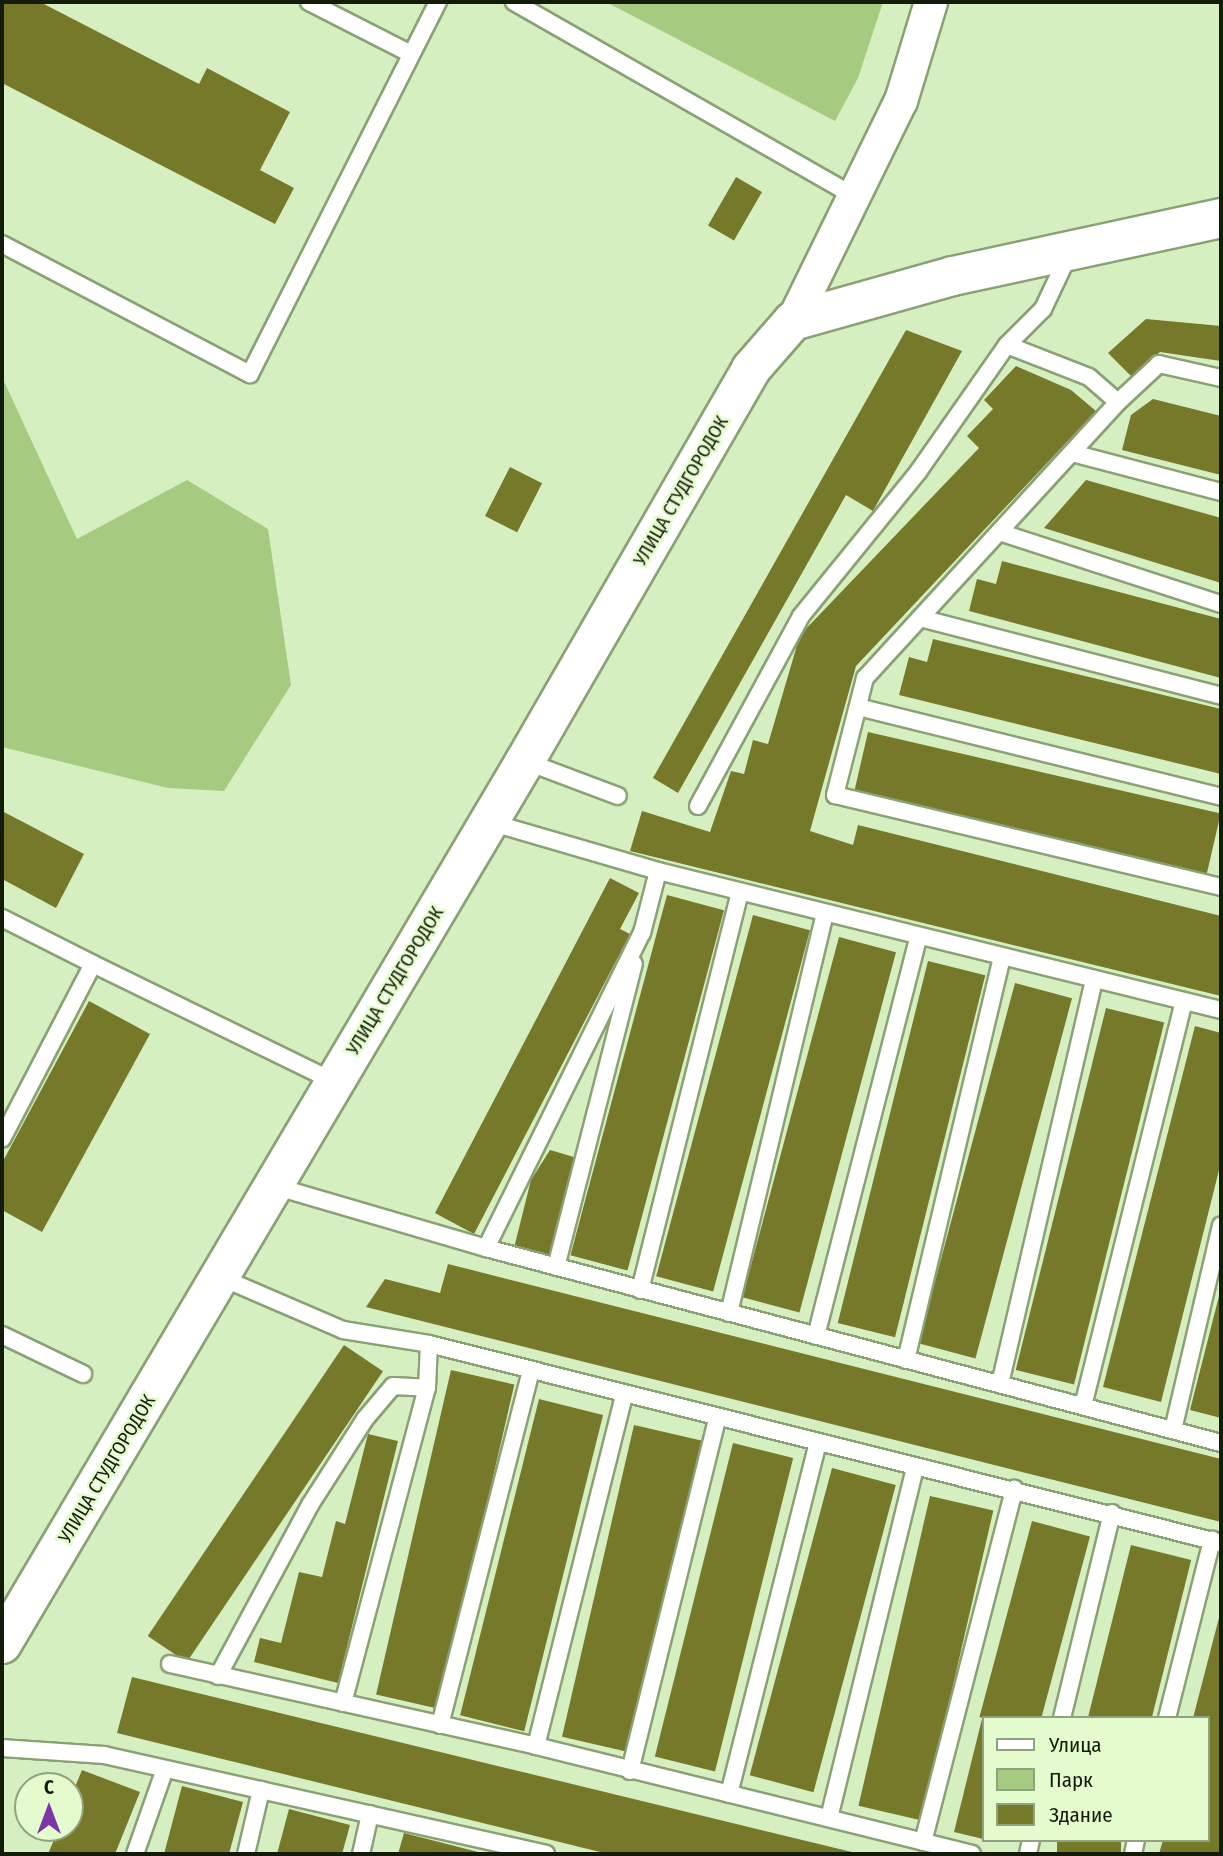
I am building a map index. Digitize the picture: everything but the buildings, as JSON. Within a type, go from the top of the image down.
[{"type":"street","points":[[793,321],[901,101],[931,2]]},
{"type":"street","points":[[793,321],[953,276],[1221,218]]},
{"type":"street","name":"УЛИЦА СТУДГОРОДОК","points":[[2,1644],[525,761],[751,369],[793,321]]},
{"type":"lane","points":[[309,2],[411,54]]},
{"type":"lane","points":[[2,244],[250,374],[438,2]]},
{"type":"lane","points":[[514,2],[853,195]]},
{"type":"lane","points":[[698,806],[801,616],[918,471],[1007,345],[1043,309],[1069,253]]},
{"type":"lane","points":[[1007,345],[1089,377],[1118,402]]},
{"type":"lane","points":[[1221,378],[1158,364],[1118,402],[865,678],[835,795],[1221,887]]},
{"type":"lane","points":[[1072,453],[1221,492]]},
{"type":"lane","points":[[999,532],[1221,604]]},
{"type":"lane","points":[[920,618],[1221,696]]},
{"type":"lane","points":[[858,707],[1221,797]]},
{"type":"lane","points":[[525,761],[618,796]]},
{"type":"lane","points":[[489,822],[658,872],[1221,1010]]},
{"type":"lane","points":[[556,1267],[658,872]]},
{"type":"lane","points":[[640,1290],[740,892]]},
{"type":"lane","points":[[730,1313],[825,912]]},
{"type":"lane","points":[[2,918],[335,1082]]},
{"type":"lane","points":[[486,1248],[642,933]]},
{"type":"lane","points":[[816,1336],[919,936]]},
{"type":"lane","points":[[906,1360],[1002,956]]},
{"type":"lane","points":[[2,1139],[93,964]]},
{"type":"lane","points":[[1000,1384],[1094,979]]},
{"type":"lane","points":[[1083,1406],[1184,1002]]},
{"type":"lane","points":[[274,1186],[640,1290],[1221,1443]]},
{"type":"lane","points":[[1173,1430],[1221,1226]]},
{"type":"lane","points":[[220,1277],[343,1330],[429,1344],[717,1419],[1014,1489],[1217,1541],[1168,1716]]},
{"type":"lane","points":[[2,1335],[83,1374]]},
{"type":"lane","points":[[343,1703],[427,1388],[429,1344]]},
{"type":"lane","points":[[440,1725],[531,1371]]},
{"type":"lane","points":[[218,1676],[310,1505],[365,1419],[393,1386],[427,1388]]},
{"type":"lane","points":[[536,1746],[624,1395]]},
{"type":"lane","points":[[630,1771],[717,1419]]},
{"type":"lane","points":[[729,1794],[818,1442]]},
{"type":"lane","points":[[829,1818],[915,1467]]},
{"type":"lane","points":[[923,1842],[1014,1489]]},
{"type":"lane","points":[[1062,1716],[1112,1513]]},
{"type":"lane","points":[[170,1664],[536,1746],[972,1854]]},
{"type":"lane","points":[[2,1748],[104,1755],[370,1814],[498,1848],[546,1854]]},
{"type":"lane","points":[[135,1854],[165,1769]]},
{"type":"lane","points":[[246,1854],[261,1790]]},
{"type":"lane","points":[[361,1854],[370,1814]]},
{"type":"green space","points":[[606,2],[883,2],[858,78],[835,121]]},
{"type":"green space","points":[[2,377],[77,539],[187,480],[268,529],[291,685],[224,791],[168,788],[2,747]]}]
